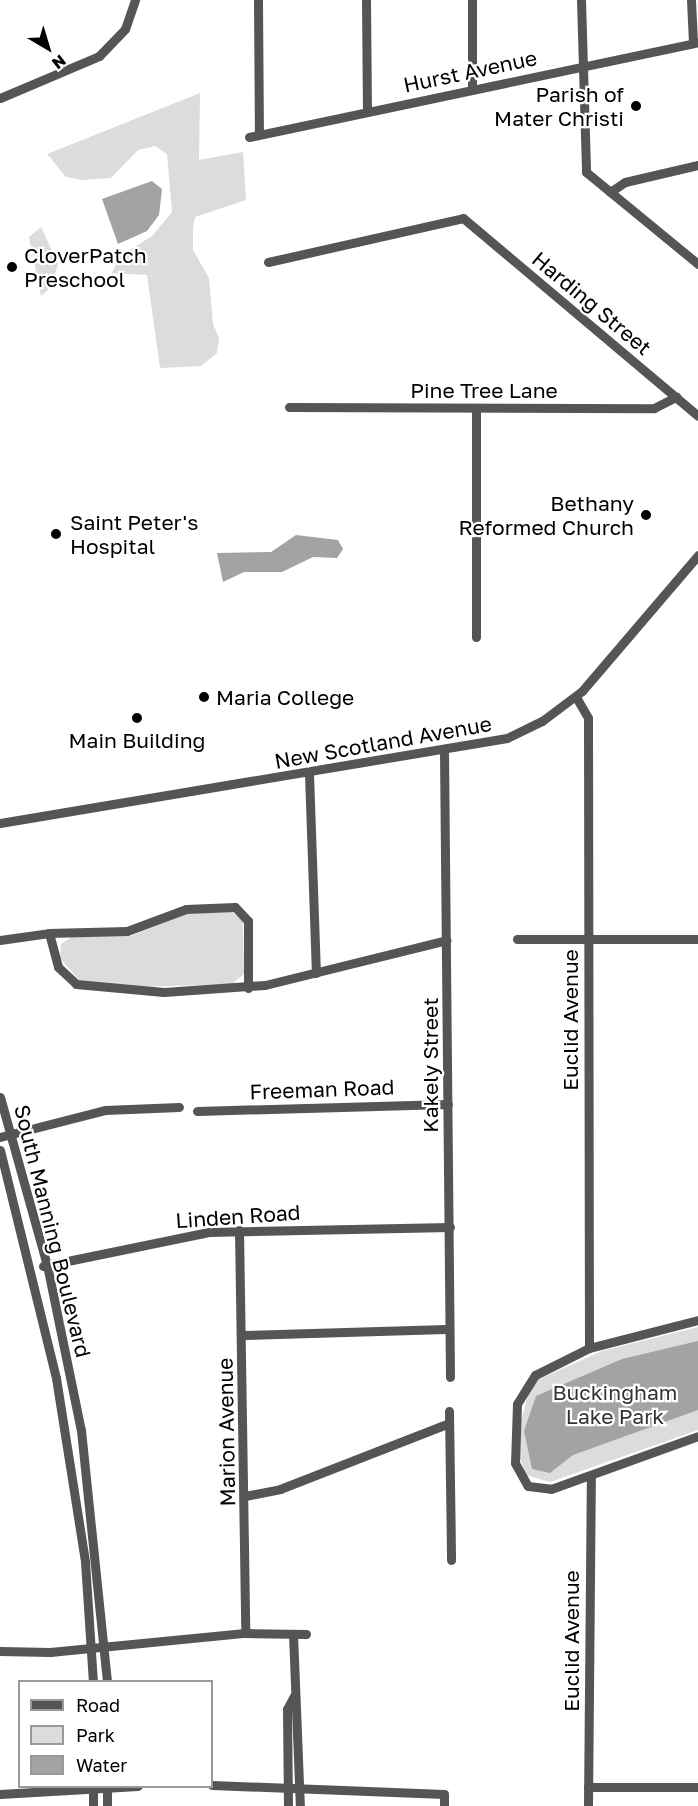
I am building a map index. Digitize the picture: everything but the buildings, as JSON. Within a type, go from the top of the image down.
[{"type":"street","points":[[0,98],[99,56],[125,29],[135,0]]},
{"type":"street","points":[[258,0],[259,134]]},
{"type":"street","points":[[366,0],[367,111]]},
{"type":"street","points":[[472,0],[472,89]]},
{"type":"street","points":[[581,0],[585,169],[592,182],[610,192],[698,264]]},
{"type":"street","points":[[692,0],[695,43]]},
{"type":"street","name":"Hurst Avenue","points":[[249,136],[695,43]]},
{"type":"street","points":[[610,192],[625,182],[698,165]]},
{"type":"street","name":"Harding Street","points":[[268,262],[462,218],[698,416]]},
{"type":"street","name":"Pine Tree Lane","points":[[289,407],[654,408],[676,397]]},
{"type":"street","points":[[476,408],[476,638]]},
{"type":"street","name":"New Scotland Avenue","points":[[0,823],[444,752],[517,734],[576,697],[698,555]]},
{"type":"street","name":"Euclid Avenue","points":[[576,697],[588,718],[589,1348]]},
{"type":"street","name":"Kakely Street","points":[[444,752],[450,1227],[446,1329],[450,1377]]},
{"type":"street","points":[[309,774],[316,974]]},
{"type":"street","points":[[0,940],[49,933],[127,932],[186,909],[234,907],[248,921],[248,988]]},
{"type":"street","points":[[49,933],[60,969],[83,986],[164,992],[248,988],[316,974],[447,940]]},
{"type":"street","points":[[517,939],[698,939]]},
{"type":"street","name":"South Manning Boulevard","points":[[0,1097],[5,1136],[46,1265],[81,1430],[94,1528],[106,1647],[107,1680]]},
{"type":"street","name":"Freeman Road","points":[[197,1111],[448,1104]]},
{"type":"street","points":[[5,1136],[105,1110],[179,1107]]},
{"type":"street","name":"South Manning Boulevard","points":[[0,1150],[32,1269],[56,1377],[80,1530],[92,1648],[93,1680]]},
{"type":"street","name":"Linden Road","points":[[32,1269],[182,1235],[239,1230],[450,1227]]},
{"type":"street","name":"Marion Avenue","points":[[239,1230],[243,1335],[245,1633]]},
{"type":"street","points":[[698,1320],[589,1348],[531,1378],[521,1393],[514,1430],[514,1464],[528,1486],[551,1489],[591,1477],[698,1436]]},
{"type":"street","points":[[243,1335],[446,1329]]},
{"type":"street","name":"South Manning Boulevard","points":[[56,1377],[70,1375]]},
{"type":"street","points":[[450,1411],[451,1560]]},
{"type":"street","points":[[245,1496],[280,1489],[449,1423]]},
{"type":"street","points":[[65,1433],[81,1430]]},
{"type":"street","name":"Euclid Avenue","points":[[588,1806],[591,1477]]},
{"type":"street","points":[[80,1530],[94,1528]]},
{"type":"street","points":[[0,1651],[106,1647],[245,1633],[306,1634]]},
{"type":"street","points":[[293,1634],[300,1806]]},
{"type":"street","points":[[288,1806],[287,1709],[294,1696]]},
{"type":"street","points":[[213,1785],[288,1785],[444,1794],[444,1806]]},
{"type":"street","points":[[588,1787],[698,1787]]},
{"type":"street","points":[[0,1794],[80,1788]]},
{"type":"street","points":[[93,1788],[93,1806]]},
{"type":"street","points":[[107,1788],[107,1806]]},
{"type":"green space","points":[[200,93],[199,160],[243,152],[246,200],[195,217],[193,250],[209,278],[213,324],[219,338],[217,353],[201,366],[160,368],[147,275],[112,273],[120,256],[152,236],[172,212],[167,154],[155,146],[138,150],[111,178],[82,180],[66,177],[47,154]]},
{"type":"green space","points":[[41,227],[58,264],[51,287],[41,296],[29,237]]},
{"type":"green space","points":[[232,912],[243,921],[244,974],[232,984],[141,987],[80,981],[60,958],[61,944],[73,936],[131,936],[189,913]]},
{"type":"green space","name":"Buckingham Lake Park","points":[[698,1327],[698,1430],[550,1482],[526,1475],[519,1455],[520,1424],[530,1389],[539,1379],[602,1351]]},
{"type":"water","points":[[152,181],[162,189],[159,215],[147,231],[118,244],[102,199]]},
{"type":"water","points":[[296,535],[338,540],[343,549],[337,558],[313,557],[282,572],[244,572],[223,582],[217,553],[271,552]]},
{"type":"water","name":"Buckingham Lake Park","points":[[698,1341],[698,1410],[573,1455],[550,1473],[532,1469],[524,1431],[536,1396],[622,1359]]},
{"type":"place","name":"Parish of Mater Christi","points":[[636,106]]},
{"type":"place","name":"CloverPatch Preschool","points":[[12,267]]},
{"type":"place","name":"Bethany Reformed Church","points":[[646,515]]},
{"type":"place","name":"Saint Peter's Hospital","points":[[56,534]]},
{"type":"place","name":"Maria College","points":[[204,697]]},
{"type":"place","name":"Main Building","points":[[137,718]]}]
